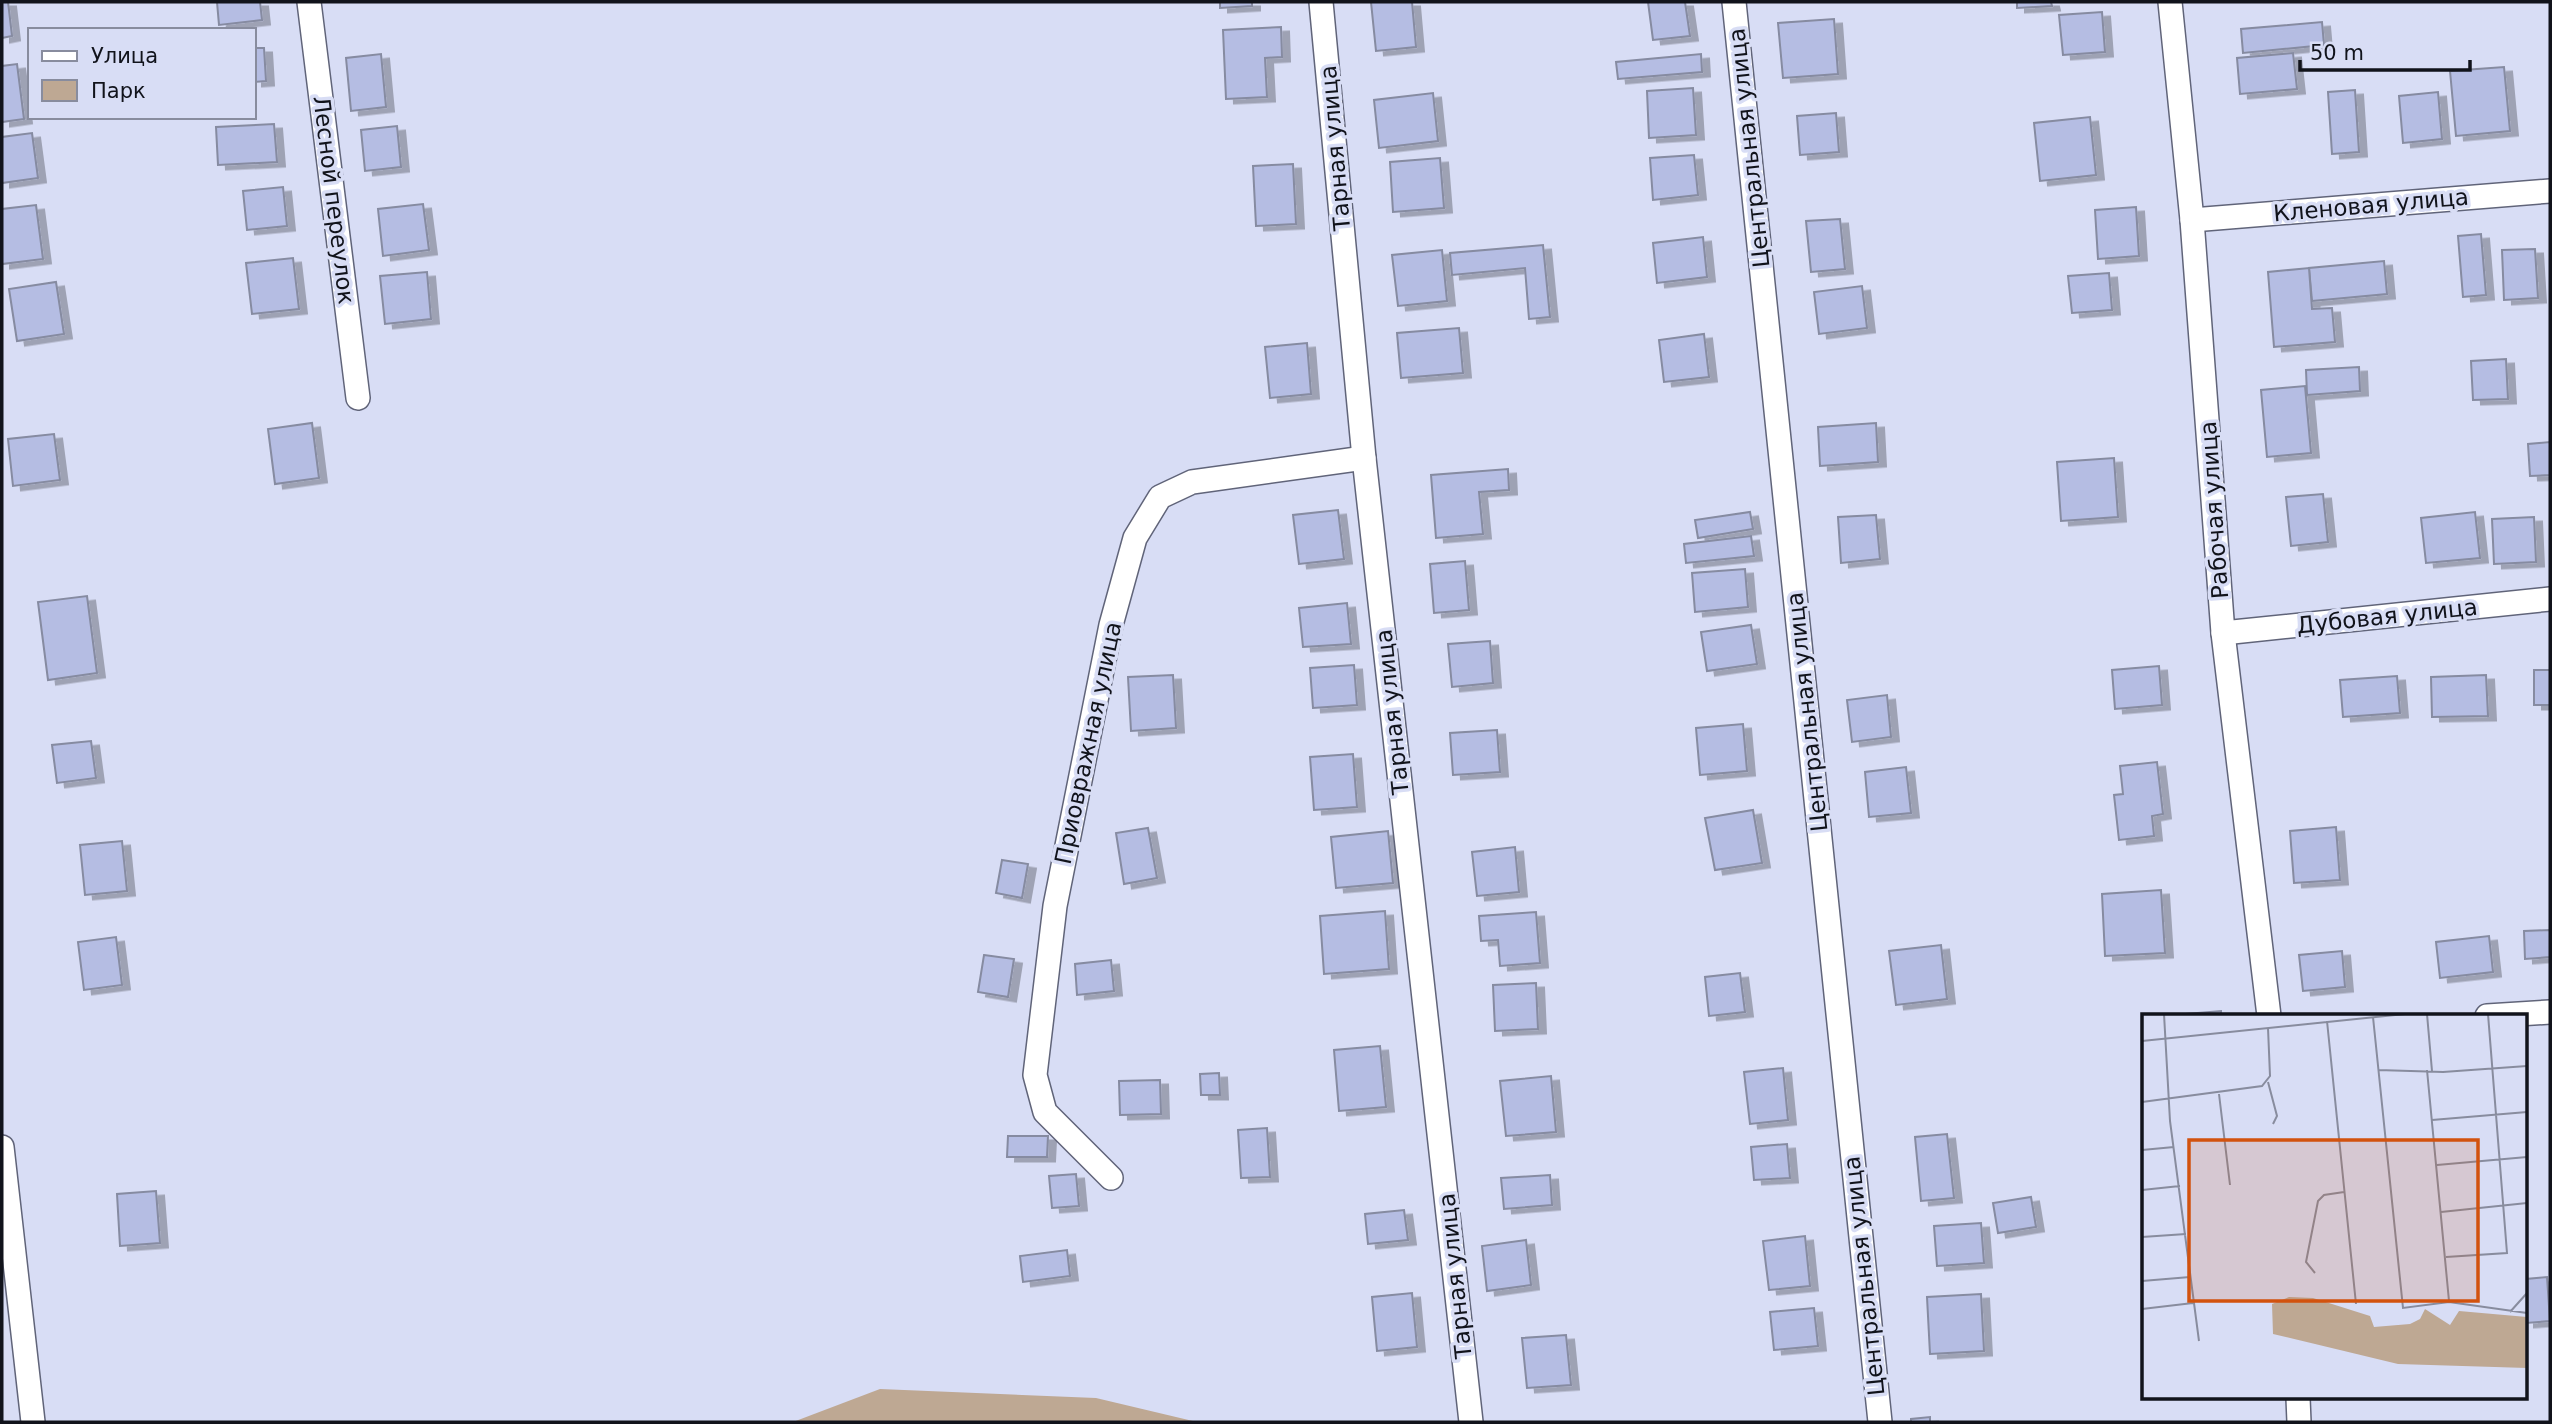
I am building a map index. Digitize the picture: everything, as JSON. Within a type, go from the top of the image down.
[{"type":"street","name":"Лесной переулок","points":[[309,2],[358,398]]},
{"type":"street","name":"Тарная улица","points":[[1321,2],[1364,458],[1471,1422]]},
{"type":"street","name":"Центральная улица","points":[[1734,2],[1880,1422]]},
{"type":"street","name":"Рабочая улица","points":[[2170,2],[2192,220],[2223,633],[2269,1014]]},
{"type":"street","name":"Кленовая улица","points":[[2192,220],[2550,191]]},
{"type":"street","name":"Приовражная улица","points":[[1111,1178],[1045,1112],[1035,1075],[1055,906],[1111,625],[1135,538],[1160,497],[1192,482],[1364,458]]},
{"type":"street","name":"Дубовая улица","points":[[2223,633],[2550,599]]},
{"type":"street","points":[[2518,1014],[2550,1012]]},
{"type":"street","points":[[2,1147],[5,1212],[33,1422]]},
{"type":"street","points":[[2298,1400],[2299,1422]]},
{"type":"green space","points":[[880,1389],[1096,1398],[1197,1422],[793,1422]]},
{"type":"building","points":[[2,2],[8,2],[12,36],[2,38]]},
{"type":"building","points":[[217,2],[260,2],[262,20],[219,25]]},
{"type":"building","points":[[1220,2],[1252,2],[1252,6],[1220,8]]},
{"type":"building","points":[[1371,2],[1412,2],[1416,47],[1376,51]]},
{"type":"building","points":[[1648,2],[1685,2],[1690,36],[1653,40]]},
{"type":"building","points":[[2017,2],[2051,2],[2052,6],[2017,8]]},
{"type":"building","points":[[2102,12],[2105,52],[2063,55],[2059,15]]},
{"type":"building","points":[[1834,19],[1838,74],[1783,78],[1778,23]]},
{"type":"building","points":[[2322,22],[2324,45],[2243,53],[2241,29]]},
{"type":"building","points":[[1281,27],[1282,57],[1265,58],[1267,97],[1226,99],[1223,30]]},
{"type":"building","points":[[256,48],[264,48],[266,81],[256,82]]},
{"type":"building","points":[[2293,53],[2297,89],[2240,94],[2237,58]]},
{"type":"building","points":[[381,54],[386,107],[351,111],[346,58]]},
{"type":"building","points":[[1701,54],[1702,72],[1618,79],[1616,62]]},
{"type":"building","points":[[17,64],[24,119],[2,122],[2,66]]},
{"type":"building","points":[[2504,67],[2510,131],[2456,136],[2450,71]]},
{"type":"building","points":[[1693,88],[1696,135],[1649,138],[1647,91]]},
{"type":"building","points":[[2355,90],[2359,152],[2332,154],[2328,92]]},
{"type":"building","points":[[2438,92],[2442,139],[2403,143],[2399,96]]},
{"type":"building","points":[[1433,93],[1438,141],[1379,148],[1374,100]]},
{"type":"building","points":[[1836,113],[1839,152],[1800,155],[1797,116]]},
{"type":"building","points":[[2090,117],[2096,175],[2040,181],[2034,123]]},
{"type":"building","points":[[274,124],[277,162],[218,165],[216,127]]},
{"type":"building","points":[[397,126],[401,167],[365,171],[361,130]]},
{"type":"building","points":[[32,133],[38,178],[2,183],[2,137]]},
{"type":"building","points":[[1694,155],[1698,195],[1653,200],[1650,158]]},
{"type":"building","points":[[1440,158],[1444,208],[1393,212],[1390,162]]},
{"type":"building","points":[[1293,164],[1296,224],[1256,226],[1253,166]]},
{"type":"building","points":[[283,187],[287,226],[247,230],[243,191]]},
{"type":"building","points":[[423,204],[429,250],[383,256],[378,209]]},
{"type":"building","points":[[36,205],[43,259],[2,264],[2,209]]},
{"type":"building","points":[[2136,207],[2139,256],[2098,259],[2095,210]]},
{"type":"building","points":[[1840,219],[1845,269],[1811,272],[1806,221]]},
{"type":"building","points":[[2481,234],[2486,295],[2463,297],[2458,236]]},
{"type":"building","points":[[1703,237],[1707,277],[1657,283],[1653,243]]},
{"type":"building","points":[[1543,245],[1550,317],[1529,319],[1525,268],[1452,275],[1450,253]]},
{"type":"building","points":[[2535,249],[2538,298],[2504,300],[2502,250]]},
{"type":"building","points":[[1442,250],[1447,301],[1398,306],[1392,255]]},
{"type":"building","points":[[293,258],[299,309],[252,314],[246,263]]},
{"type":"building","points":[[2384,261],[2387,294],[2312,301],[2309,268]]},
{"type":"building","points":[[2309,268],[2312,309],[2332,308],[2335,342],[2274,347],[2268,272]]},
{"type":"building","points":[[427,272],[431,319],[385,324],[380,276]]},
{"type":"building","points":[[2109,273],[2112,310],[2072,313],[2068,276]]},
{"type":"building","points":[[56,282],[64,334],[17,341],[9,289]]},
{"type":"building","points":[[1862,286],[1867,328],[1819,334],[1814,292]]},
{"type":"building","points":[[1459,328],[1463,373],[1401,378],[1397,333]]},
{"type":"building","points":[[1704,334],[1709,377],[1664,382],[1659,340]]},
{"type":"building","points":[[1307,343],[1311,394],[1270,398],[1265,347]]},
{"type":"building","points":[[2506,359],[2508,399],[2473,400],[2471,361]]},
{"type":"building","points":[[2359,367],[2360,391],[2307,395],[2306,370]]},
{"type":"building","points":[[2305,386],[2311,453],[2267,457],[2261,390]]},
{"type":"building","points":[[312,423],[319,478],[275,484],[268,429]]},
{"type":"building","points":[[1876,423],[1878,462],[1820,466],[1818,427]]},
{"type":"building","points":[[54,434],[60,480],[13,486],[8,439]]},
{"type":"building","points":[[2550,442],[2550,475],[2530,476],[2528,444]]},
{"type":"building","points":[[2114,458],[2118,517],[2061,521],[2057,462]]},
{"type":"building","points":[[1508,469],[1509,490],[1479,492],[1483,534],[1436,538],[1431,475]]},
{"type":"building","points":[[2323,494],[2328,542],[2291,546],[2286,497]]},
{"type":"building","points":[[1338,510],[1344,559],[1299,564],[1293,515]]},
{"type":"building","points":[[1750,512],[1753,529],[1698,538],[1695,520]]},
{"type":"building","points":[[2475,512],[2480,558],[2426,563],[2421,518]]},
{"type":"building","points":[[1876,515],[1880,559],[1841,563],[1838,517]]},
{"type":"building","points":[[2534,517],[2536,562],[2494,564],[2492,519]]},
{"type":"building","points":[[1751,536],[1754,556],[1686,563],[1684,544]]},
{"type":"building","points":[[1465,561],[1469,610],[1434,613],[1430,564]]},
{"type":"building","points":[[1745,569],[1748,607],[1695,612],[1692,573]]},
{"type":"building","points":[[87,596],[97,673],[48,680],[38,602]]},
{"type":"building","points":[[1347,603],[1351,644],[1303,647],[1299,608]]},
{"type":"building","points":[[1751,625],[1757,664],[1707,671],[1701,632]]},
{"type":"building","points":[[1490,641],[1493,683],[1452,687],[1448,644]]},
{"type":"building","points":[[1354,665],[1357,705],[1313,708],[1310,668]]},
{"type":"building","points":[[2159,666],[2162,705],[2115,709],[2112,670]]},
{"type":"building","points":[[2534,670],[2550,670],[2550,705],[2534,705]]},
{"type":"building","points":[[1173,675],[1176,728],[1131,731],[1128,677]]},
{"type":"building","points":[[2486,675],[2488,716],[2432,717],[2431,677]]},
{"type":"building","points":[[2397,676],[2400,713],[2343,717],[2340,680]]},
{"type":"building","points":[[1887,695],[1891,737],[1852,742],[1847,700]]},
{"type":"building","points":[[1743,724],[1747,771],[1700,775],[1696,728]]},
{"type":"building","points":[[1497,730],[1500,772],[1453,775],[1450,733]]},
{"type":"building","points":[[91,741],[96,778],[57,783],[52,745]]},
{"type":"building","points":[[1353,754],[1357,807],[1314,810],[1310,757]]},
{"type":"building","points":[[2157,762],[2163,814],[2152,816],[2154,836],[2119,840],[2114,795],[2123,794],[2120,766]]},
{"type":"building","points":[[1906,767],[1911,813],[1869,817],[1865,772]]},
{"type":"building","points":[[1753,810],[1762,863],[1715,870],[1705,818]]},
{"type":"building","points":[[2336,827],[2340,880],[2294,883],[2290,831]]},
{"type":"building","points":[[1148,828],[1157,878],[1124,884],[1116,833]]},
{"type":"building","points":[[1388,831],[1393,883],[1336,888],[1331,837]]},
{"type":"building","points":[[122,841],[127,891],[85,895],[80,845]]},
{"type":"building","points":[[1515,847],[1519,892],[1477,896],[1472,852]]},
{"type":"building","points":[[1002,860],[1028,864],[1022,898],[996,893]]},
{"type":"building","points":[[2161,890],[2165,953],[2105,956],[2102,894]]},
{"type":"building","points":[[1385,911],[1389,969],[1324,974],[1320,916]]},
{"type":"building","points":[[1536,912],[1540,963],[1500,966],[1498,940],[1481,941],[1479,916]]},
{"type":"building","points":[[2550,930],[2550,957],[2525,959],[2524,931]]},
{"type":"building","points":[[2489,936],[2493,972],[2440,978],[2436,942]]},
{"type":"building","points":[[116,937],[122,985],[84,990],[78,942]]},
{"type":"building","points":[[1941,945],[1947,999],[1896,1005],[1889,951]]},
{"type":"building","points":[[2342,951],[2345,987],[2303,991],[2299,955]]},
{"type":"building","points":[[984,955],[1014,959],[1008,997],[978,992]]},
{"type":"building","points":[[1111,960],[1114,991],[1077,995],[1075,964]]},
{"type":"building","points":[[1740,973],[1745,1012],[1709,1016],[1705,977]]},
{"type":"building","points":[[1536,983],[1538,1029],[1495,1031],[1493,985]]},
{"type":"building","points":[[2221,1011],[2221,1014],[2186,1014]]},
{"type":"building","points":[[1380,1046],[1386,1107],[1339,1111],[1334,1050]]},
{"type":"building","points":[[1783,1068],[1788,1120],[1750,1124],[1744,1072]]},
{"type":"building","points":[[1219,1073],[1220,1095],[1201,1095],[1200,1074]]},
{"type":"building","points":[[1551,1076],[1556,1132],[1506,1136],[1500,1081]]},
{"type":"building","points":[[1160,1080],[1161,1114],[1120,1115],[1119,1081]]},
{"type":"building","points":[[1267,1128],[1270,1177],[1241,1178],[1238,1130]]},
{"type":"building","points":[[1947,1134],[1954,1198],[1921,1201],[1915,1137]]},
{"type":"building","points":[[1008,1136],[1048,1136],[1047,1157],[1007,1157]]},
{"type":"building","points":[[1787,1144],[1790,1178],[1754,1180],[1751,1147]]},
{"type":"building","points":[[1076,1174],[1079,1206],[1052,1208],[1049,1176]]},
{"type":"building","points":[[1550,1175],[1552,1205],[1504,1209],[1501,1178]]},
{"type":"building","points":[[156,1191],[160,1243],[120,1246],[117,1194]]},
{"type":"building","points":[[2031,1197],[2036,1227],[1998,1233],[1993,1203]]},
{"type":"building","points":[[1404,1210],[1408,1240],[1368,1244],[1365,1214]]},
{"type":"building","points":[[1981,1223],[1984,1263],[1937,1266],[1934,1226]]},
{"type":"building","points":[[1805,1236],[1810,1286],[1769,1290],[1763,1241]]},
{"type":"building","points":[[1526,1240],[1531,1285],[1487,1291],[1482,1246]]},
{"type":"building","points":[[1067,1250],[1070,1276],[1023,1282],[1020,1256]]},
{"type":"building","points":[[2547,1277],[2550,1321],[2528,1323],[2528,1279]]},
{"type":"building","points":[[1412,1293],[1417,1347],[1377,1351],[1372,1297]]},
{"type":"building","points":[[1981,1294],[1984,1351],[1930,1354],[1927,1297]]},
{"type":"building","points":[[1814,1308],[1818,1346],[1774,1350],[1770,1312]]},
{"type":"building","points":[[1566,1335],[1571,1385],[1527,1388],[1522,1338]]},
{"type":"building","points":[[1930,1417],[1930,1422],[1911,1422],[1911,1419]]}]
